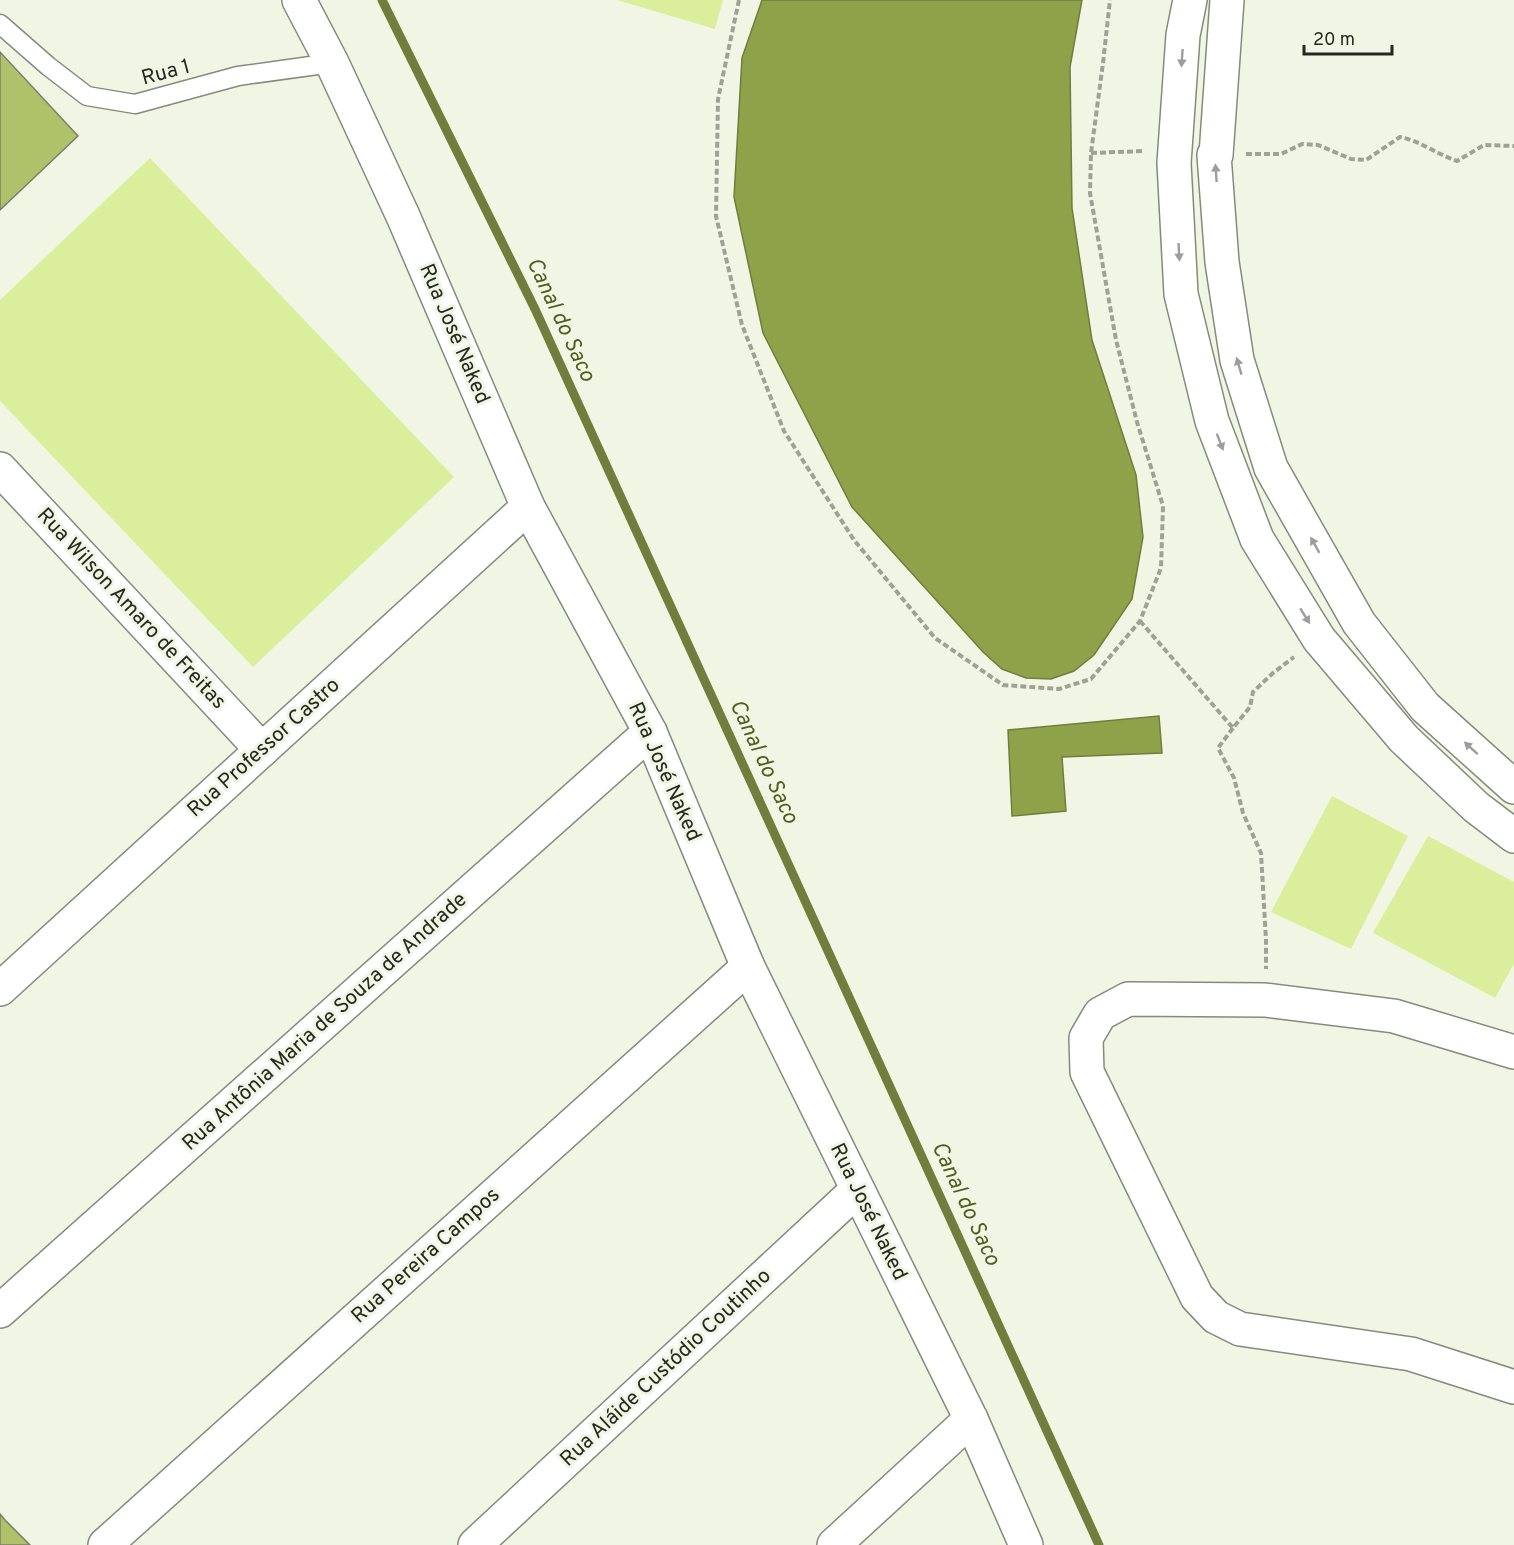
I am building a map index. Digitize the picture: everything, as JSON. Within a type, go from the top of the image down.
[{"type":"street","name":"Rua José Naked","points":[[299,0],[332,63],[403,216],[528,507],[650,732],[748,967],[971,1419],[1026,1545]]},
{"type":"street","points":[[1190,0],[1183,35],[1174,163],[1181,294],[1212,422],[1257,539],[1320,639],[1404,739],[1476,807],[1514,836]]},
{"type":"street","points":[[1227,0],[1216,155],[1214,155],[1222,262],[1237,360],[1271,468],[1359,623],[1425,707],[1514,787]]},
{"type":"street","name":"Rua Wilson Amaro de Freitas","points":[[0,468],[262,750]]},
{"type":"street","name":"Rua Professor Castro","points":[[6,972],[262,750],[528,507]]},
{"type":"street","name":"Rua Antônia Maria de Souza de Andrade","points":[[0,1311],[650,732]]},
{"type":"street","name":"Rua Pereira Campos","points":[[105,1545],[748,967]]},
{"type":"street","points":[[1514,1052],[1394,1016],[1264,1000],[1128,999],[1100,1014],[1086,1038],[1087,1072],[1197,1297],[1216,1317],[1240,1329],[1411,1354],[1514,1387]]},
{"type":"street","name":"Rua Aláide Custódio Coutinho","points":[[475,1545],[857,1190]]},
{"type":"street","points":[[834,1545],[971,1419]]},
{"type":"lane","name":"Rua 1","points":[[0,24],[87,96],[135,104],[238,76],[332,63]]},
{"type":"path","points":[[740,0],[718,99],[716,216],[742,325],[784,431],[854,540],[935,638],[1003,685],[1059,689],[1091,679],[1140,621],[1161,567],[1162,506],[1116,340],[1090,193],[1091,153],[1110,0]]},
{"type":"path","points":[[1216,155],[1281,154],[1302,144],[1318,145],[1351,159],[1366,160],[1400,137],[1414,140],[1457,161],[1484,145],[1514,146]]},
{"type":"path","points":[[1091,153],[1175,150]]},
{"type":"path","points":[[1140,621],[1233,728]]},
{"type":"path","points":[[1264,1000],[1266,940],[1261,853],[1243,813],[1234,778],[1218,748],[1251,707],[1252,692],[1273,673],[1320,639]]},
{"type":"shaded area","points":[[617,0],[723,0],[715,29]]},
{"type":"shaded area","points":[[762,0],[1082,0],[1070,67],[1072,208],[1092,340],[1136,475],[1143,537],[1132,599],[1094,655],[1074,671],[1051,679],[1026,678],[1002,669],[983,652],[852,507],[763,333],[734,197],[742,58]]},
{"type":"shaded area","points":[[150,158],[454,477],[253,667],[0,401],[0,300]]},
{"type":"shaded area","points":[[1159,716],[1162,753],[1062,757],[1066,811],[1012,816],[1008,730]]},
{"type":"shaded area","points":[[1332,796],[1408,836],[1351,949],[1271,912]]},
{"type":"shaded area","points":[[1428,836],[1514,882],[1514,964],[1495,998],[1373,933]]},
{"type":"building","points":[[0,52],[78,136],[0,210]]},
{"type":"building","points":[[0,1514],[5,1520],[30,1545],[0,1545]]},
{"type":"waterway","name":"Canal do Saco","points":[[382,0],[535,309],[1099,1545]]}]
